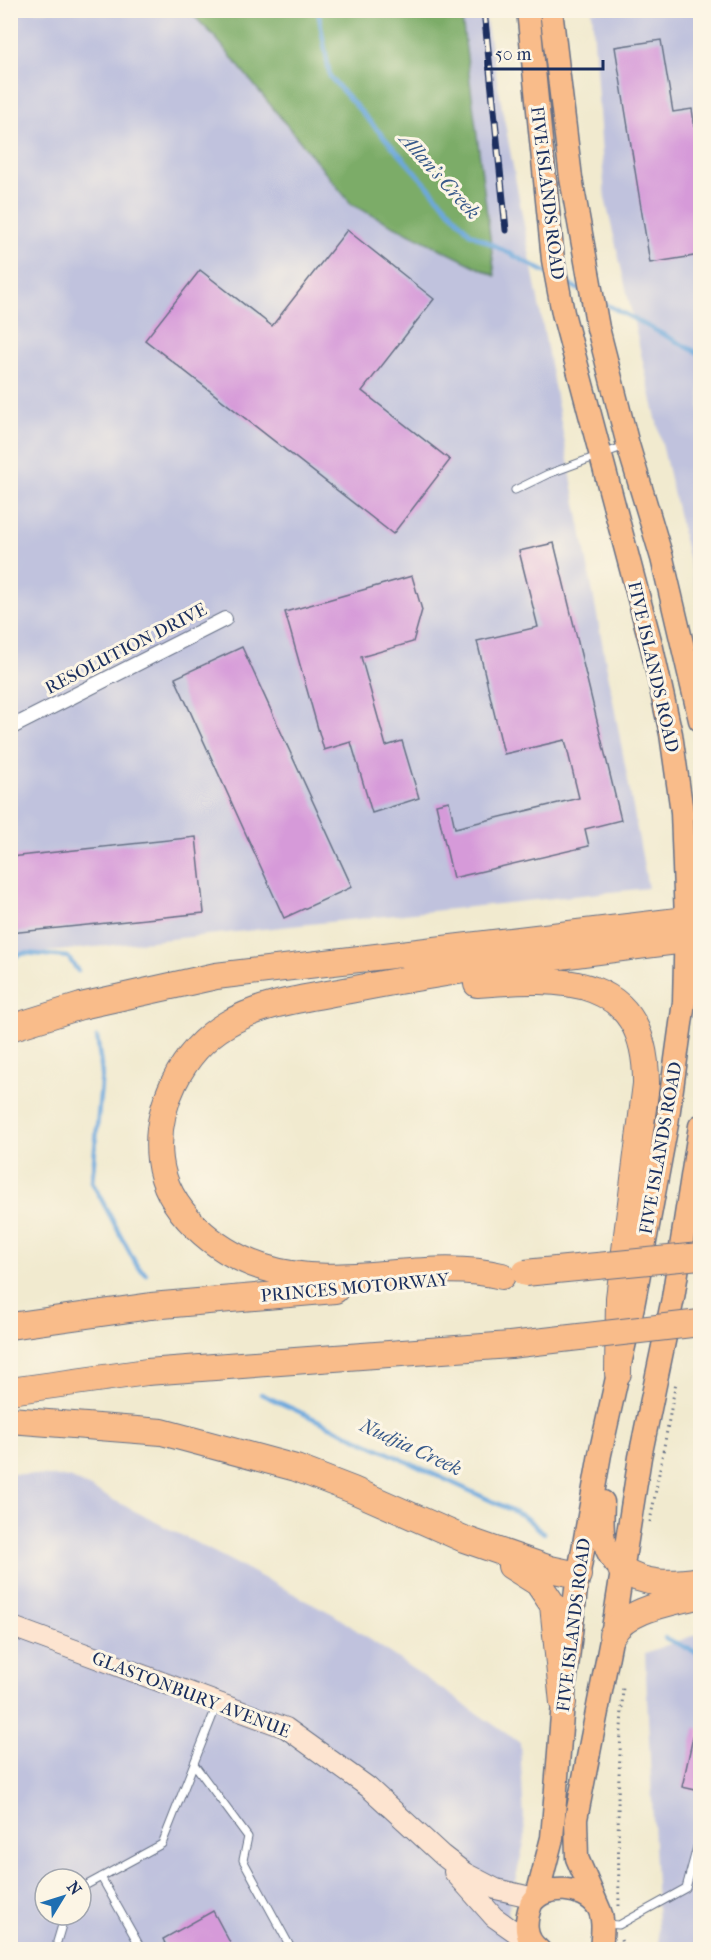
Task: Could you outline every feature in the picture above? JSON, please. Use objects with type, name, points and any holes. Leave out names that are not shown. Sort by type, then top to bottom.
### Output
[{"type":"highway","points":[[514,1274],[474,1269],[341,1278],[297,1274],[262,1267],[218,1245],[190,1221],[172,1193],[160,1162],[161,1125],[170,1090],[182,1066],[206,1040],[224,1025],[252,1011],[288,1001],[693,929]]},
{"type":"highway","points":[[10,1028],[81,1006],[216,976],[693,929]]},
{"type":"highway","points":[[378,984],[411,989],[502,982],[573,983],[598,989],[615,1001],[630,1018],[640,1036],[646,1055],[646,1084],[619,1298],[618,1373]]},
{"type":"highway","name":"PRINCES MOTORWAY","points":[[10,1326],[151,1306],[700,1257]]},
{"type":"highway","points":[[10,1391],[147,1372],[510,1345],[700,1323]]},
{"type":"highway","points":[[10,1420],[162,1432],[296,1468],[464,1539],[550,1569],[578,1575]]},
{"type":"highway","points":[[464,1539],[532,1579],[547,1594],[556,1620],[558,1668],[563,1703]]},
{"type":"highway","points":[[616,1564],[644,1580],[679,1583],[700,1581]]},
{"type":"highway","points":[[612,1635],[618,1626],[630,1617],[700,1595]]},
{"type":"main road","name":"FIVE ISLANDS ROAD","points":[[528,10],[530,52],[553,260],[563,313],[651,648],[671,734],[682,812],[693,929],[667,1124],[578,1575],[563,1703],[552,1838],[526,1925],[537,1948]]},
{"type":"main road","name":"FIVE ISLANDS ROAD","points":[[551,10],[570,166],[598,328],[628,445],[662,558],[700,720]]},
{"type":"main road","name":"FIVE ISLANDS ROAD","points":[[603,1932],[578,1858],[576,1827],[612,1635],[616,1564],[673,1298],[700,1126]]},
{"type":"main road","points":[[578,1575],[616,1564],[604,1545],[602,1528],[608,1420]]},
{"type":"main road","name":"GLASTONBURY AVENUE","points":[[10,1626],[286,1728],[368,1787],[442,1855],[486,1885],[536,1897]]},
{"type":"main road","name":"GLASTONBURY AVENUE","points":[[442,1855],[486,1910],[501,1924],[537,1948]]},
{"type":"main road","points":[[536,1897],[554,1890],[574,1891],[590,1899],[603,1932]]},
{"type":"street","name":"RESOLUTION DRIVE","points":[[10,728],[225,619]]},
{"type":"lane","points":[[515,490],[628,445]]},
{"type":"lane","points":[[93,1881],[162,1844],[218,1703]]},
{"type":"lane","points":[[194,1764],[248,1837],[243,1860],[292,1950]]},
{"type":"lane","points":[[603,1932],[686,1888],[700,1836]]},
{"type":"lane","points":[[101,1877],[142,1950]]},
{"type":"lane","points":[[57,1942],[62,1927]]},
{"type":"path","points":[[624,1675],[618,1798],[603,1932],[624,1950]]},
{"type":"shaded area","points":[[10,11],[484,11],[648,888],[11,956]]},
{"type":"shaded area","points":[[592,11],[700,11],[700,608],[605,198]]},
{"type":"shaded area","points":[[10,1473],[71,1478],[333,1614],[520,1743],[525,1839],[508,1911],[516,1949],[11,1949]]},
{"type":"shaded area","points":[[700,1633],[700,1949],[659,1949],[645,1653]]},
{"type":"green space","points":[[189,11],[461,11],[495,276],[352,205],[215,37]]},
{"type":"building","points":[[661,40],[673,112],[692,109],[700,162],[700,255],[650,263],[615,47]]},
{"type":"building","points":[[347,230],[434,299],[362,391],[450,460],[393,534],[145,340],[200,270],[272,326]]},
{"type":"building","points":[[554,543],[621,820],[585,829],[589,846],[453,878],[436,804],[449,801],[455,828],[579,798],[565,740],[504,754],[477,641],[538,627],[519,551]]},
{"type":"building","points":[[412,576],[422,610],[413,642],[361,657],[386,746],[402,741],[419,798],[372,813],[351,742],[324,750],[285,612]]},
{"type":"building","points":[[242,647],[352,887],[284,918],[175,678]]},
{"type":"building","points":[[196,837],[204,913],[10,933],[10,857]]},
{"type":"building","points":[[695,1728],[700,1728],[700,1791],[682,1787]]},
{"type":"building","points":[[213,1911],[234,1950],[168,1950],[163,1939]]},
{"type":"waterway","name":"Allan's Creek","points":[[318,10],[330,77],[470,233],[549,274]]},
{"type":"waterway","name":"Allan's Creek","points":[[564,282],[584,292]]},
{"type":"waterway","name":"Allan's Creek","points":[[602,302],[700,354]]},
{"type":"waterway","name":"Nudjia Creek","points":[[10,958],[25,953],[68,957],[78,971]]},
{"type":"waterway","name":"Nudjia Creek","points":[[97,1037],[102,1073],[92,1182],[137,1266],[146,1274]]},
{"type":"waterway","name":"Nudjia Creek","points":[[261,1394],[522,1515],[544,1533]]},
{"type":"waterway","name":"Nudjia Creek","points":[[665,1638],[700,1654]]},
{"type":"railway","points":[[484,10],[506,230]]}]
